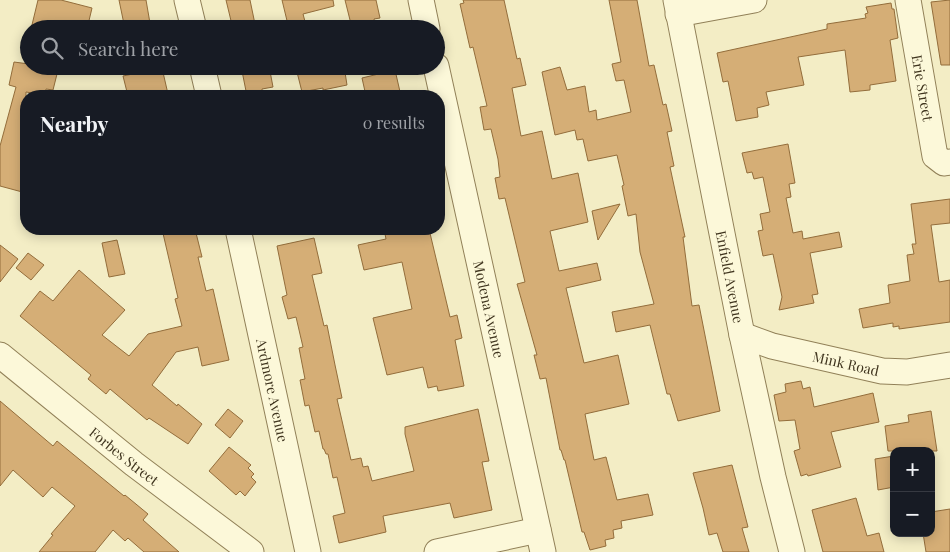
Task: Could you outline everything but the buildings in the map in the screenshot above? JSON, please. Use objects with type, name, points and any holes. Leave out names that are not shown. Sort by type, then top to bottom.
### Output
[{"type":"street","points":[[187,0],[192,20]]},
{"type":"street","points":[[421,0],[425,20]]},
{"type":"street","points":[[677,7],[754,0]]},
{"type":"street","name":"Erie Street","points":[[908,0],[935,156],[944,163],[950,162]]},
{"type":"street","name":"Enfield Avenue","points":[[677,7],[742,336],[773,477],[792,552]]},
{"type":"street","points":[[204,75],[207,90]]},
{"type":"street","name":"Modena Avenue","points":[[438,75],[441,90]]},
{"type":"street","name":"Modena Avenue","points":[[445,107],[541,541]]},
{"type":"street","name":"Ardmore Avenue","points":[[239,235],[308,552]]},
{"type":"street","name":"Mink Road","points":[[742,336],[772,346],[882,371],[907,372],[950,365]]},
{"type":"street","name":"Forbes Street","points":[[0,355],[134,464],[251,552]]},
{"type":"street","points":[[437,552],[541,541]]}]
